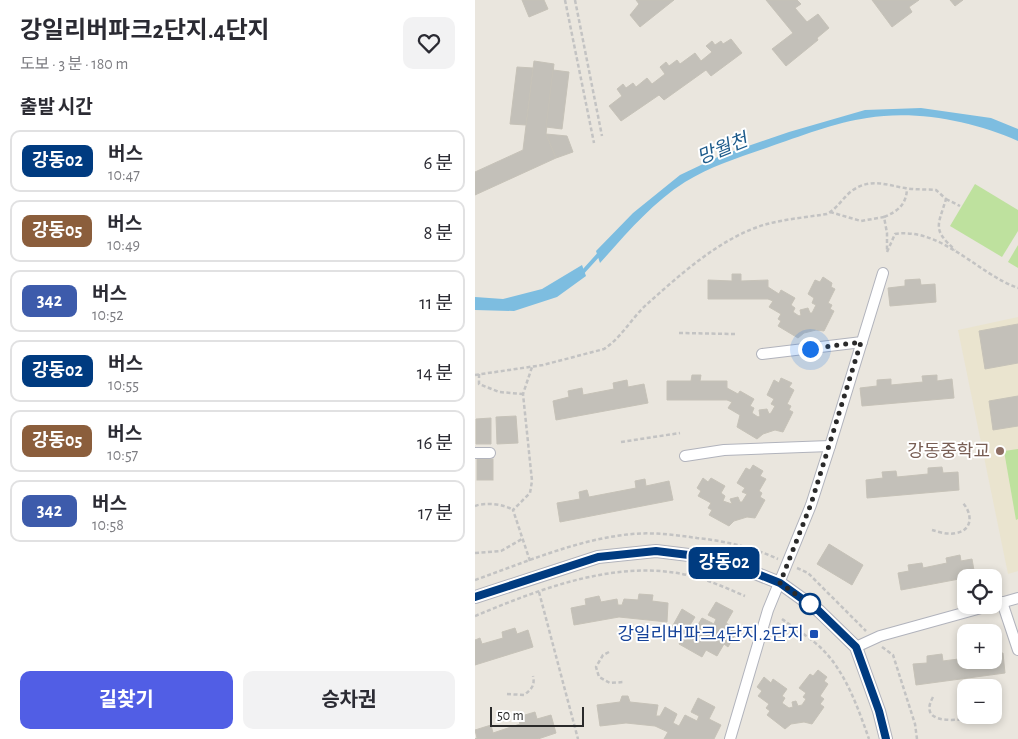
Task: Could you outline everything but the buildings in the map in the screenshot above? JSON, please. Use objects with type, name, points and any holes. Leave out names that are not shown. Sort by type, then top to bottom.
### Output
[{"type":"street","points":[[730,739],[768,610],[811,504],[883,273]]},
{"type":"street","points":[[762,354],[861,342]]},
{"type":"street","points":[[685,456],[724,450],[830,446]]},
{"type":"street","points":[[475,453],[490,453]]},
{"type":"street","points":[[475,597],[598,557],[656,551],[705,557],[745,569],[780,583],[819,611],[856,647],[879,711],[886,739]]},
{"type":"street","points":[[1002,602],[1018,598]]},
{"type":"street","points":[[856,647],[872,639],[961,614]]},
{"type":"street","points":[[1001,614],[1018,650]]},
{"type":"path","points":[[565,0],[594,143]]},
{"type":"path","points":[[575,0],[602,136]]},
{"type":"path","points":[[830,212],[854,190],[866,184],[889,184],[907,189],[937,190],[946,199],[960,206]]},
{"type":"path","points":[[475,375],[532,367],[604,349],[612,344],[642,309],[677,277],[732,240],[767,224],[830,212],[861,220],[884,217],[899,210],[907,195],[907,189]]},
{"type":"path","points":[[946,199],[938,231],[941,237],[955,250],[1008,284],[1018,288]]},
{"type":"path","points":[[884,217],[887,233],[887,252],[895,234],[905,232],[955,250]]},
{"type":"path","points":[[679,333],[735,334]]},
{"type":"path","points":[[513,510],[530,493],[532,481],[523,394],[532,367]]},
{"type":"path","points":[[479,374],[479,384],[487,388],[523,394]]},
{"type":"path","points":[[621,442],[680,433]]},
{"type":"path","points":[[475,506],[484,502],[513,510],[530,561],[475,580]]},
{"type":"path","points":[[931,530],[953,534],[962,532],[969,525],[970,516],[969,509],[962,502]]},
{"type":"path","points":[[475,553],[501,551],[522,538]]},
{"type":"path","points":[[766,553],[808,573],[859,622],[872,639],[893,655],[915,724],[917,739]]},
{"type":"path","points":[[475,616],[539,592],[601,575],[641,571],[687,574],[718,584],[745,596]]},
{"type":"path","points":[[539,592],[579,739]]},
{"type":"path","points":[[782,619],[821,648],[833,664],[860,712],[869,739]]},
{"type":"path","points":[[609,652],[603,655],[596,667],[599,677],[610,683],[624,682]]},
{"type":"path","points":[[507,694],[524,695],[531,690],[534,682],[533,676]]},
{"type":"path","points":[[933,697],[929,704],[931,713],[939,719],[957,719]]},
{"type":"shaded area","name":"강동중학교","points":[[1018,317],[1018,571],[1008,574],[958,330]]},
{"type":"green space","points":[[975,184],[1018,210],[1018,231],[1002,257],[950,226]]},
{"type":"green space","points":[[1018,245],[1018,268],[1008,262]]},
{"type":"green space","points":[[1018,449],[1018,519],[1016,520],[1004,451]]},
{"type":"water","points":[[921,108],[991,118],[1018,129],[1018,141],[982,128],[925,116],[905,115],[867,118],[830,126],[726,162],[685,182],[650,209],[600,263],[596,251],[633,213],[680,175],[722,155],[789,132],[865,110]]},
{"type":"water","points":[[582,265],[586,276],[557,297],[514,311],[475,310],[475,297],[503,299],[542,289]]},
{"type":"waterway","name":"망월천","points":[[582,273],[601,252]]},
{"type":"bus line","name":"강동02","points":[[475,597],[598,557],[656,551],[705,557],[745,569],[780,583],[819,611],[856,647],[879,711],[886,739]]},
{"type":"place","name":"강동중학교","points":[[1000,451]]},
{"type":"place","name":"강일리버파크4단지.2단지","points":[[814,634]]},
{"type":"route","points":[[810,349],[861,342],[811,504],[780,583],[810,604]]}]
